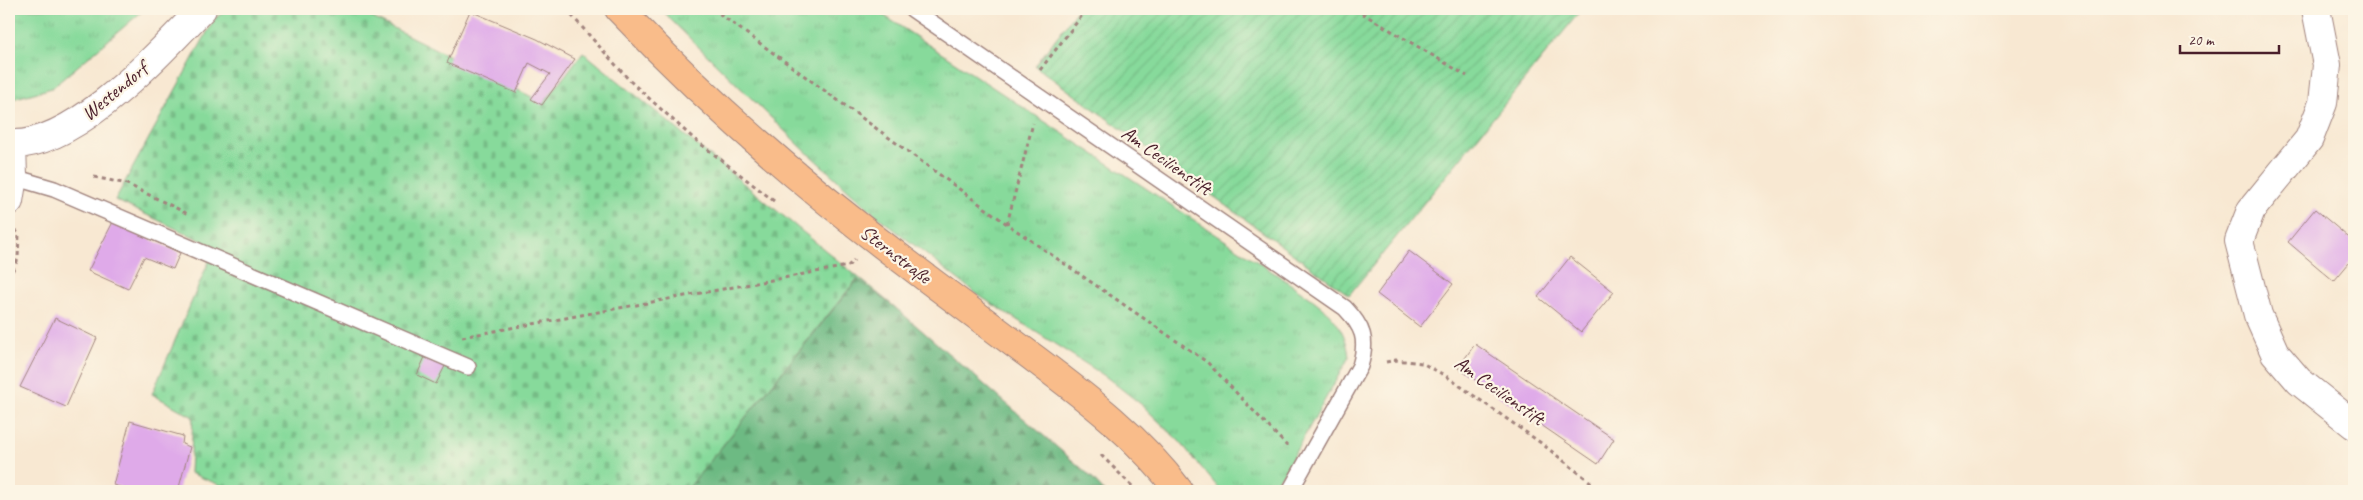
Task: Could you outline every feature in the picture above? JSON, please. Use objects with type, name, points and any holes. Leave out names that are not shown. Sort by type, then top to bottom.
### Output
[{"type":"main road","name":"Sternstraße","points":[[620,9],[695,87],[872,237],[1114,421],[1163,470],[1179,491]]},
{"type":"street","name":"Westendorf","points":[[10,144],[41,140],[81,120],[120,90],[202,9]]},
{"type":"street","points":[[2316,9],[2327,65],[2323,103],[2309,139],[2251,210],[2239,241],[2258,315],[2275,352],[2300,381],[2354,425]]},
{"type":"street","points":[[10,144],[11,189]]},
{"type":"lane","name":"Am Cecilienstift","points":[[919,10],[1027,88],[1345,308],[1357,322],[1363,335],[1364,350],[1360,366],[1306,466],[1290,491]]},
{"type":"lane","points":[[11,189],[54,190],[468,367]]},
{"type":"path","points":[[9,11],[24,9]]},
{"type":"path","points":[[713,9],[1007,224],[1207,362],[1306,466]]},
{"type":"path","points":[[1027,88],[1087,9]]},
{"type":"path","points":[[1355,9],[1468,76]]},
{"type":"path","points":[[1007,224],[1026,149]]},
{"type":"path","points":[[9,278],[18,258],[18,234],[14,228]]},
{"type":"path","points":[[420,345],[848,266],[872,237]]},
{"type":"path","name":"Am Cecilienstift","points":[[1360,366],[1396,360],[1422,363],[1446,376],[1541,442],[1602,491]]},
{"type":"path","points":[[9,485],[14,491]]},
{"type":"green space","points":[[9,9],[145,9],[52,88],[9,100]]},
{"type":"green space","points":[[229,9],[355,9],[544,103],[583,52],[897,309],[857,279],[686,491],[235,491],[190,473],[193,417],[152,394],[215,247],[115,200],[215,18]]},
{"type":"green space","points":[[662,9],[874,9],[1317,303],[1327,311],[1342,331],[1349,357],[1283,474],[1267,491],[1221,491],[1181,443],[1142,405],[1105,376],[978,295],[877,216],[800,146]]},
{"type":"green space","points":[[1078,9],[1582,9],[1349,295],[1035,66]]},
{"type":"green space","points":[[858,279],[897,309],[1087,473],[1104,491],[686,491]]},
{"type":"building","points":[[470,11],[537,39],[575,59],[542,105],[531,99],[550,74],[529,63],[516,93],[447,63]]},
{"type":"building","points":[[2315,209],[2354,242],[2354,257],[2334,281],[2288,242]]},
{"type":"building","points":[[113,222],[180,253],[173,269],[144,257],[128,289],[88,271]]},
{"type":"building","points":[[1409,251],[1453,284],[1420,327],[1377,294]]},
{"type":"building","points":[[1570,257],[1614,292],[1581,332],[1538,297]]},
{"type":"building","points":[[55,318],[97,338],[66,407],[20,387]]},
{"type":"building","points":[[1475,344],[1614,439],[1598,464],[1458,368]]},
{"type":"building","points":[[425,357],[445,366],[436,384],[417,375]]},
{"type":"building","points":[[130,421],[183,436],[182,444],[190,447],[178,491],[134,491],[113,485]]}]
